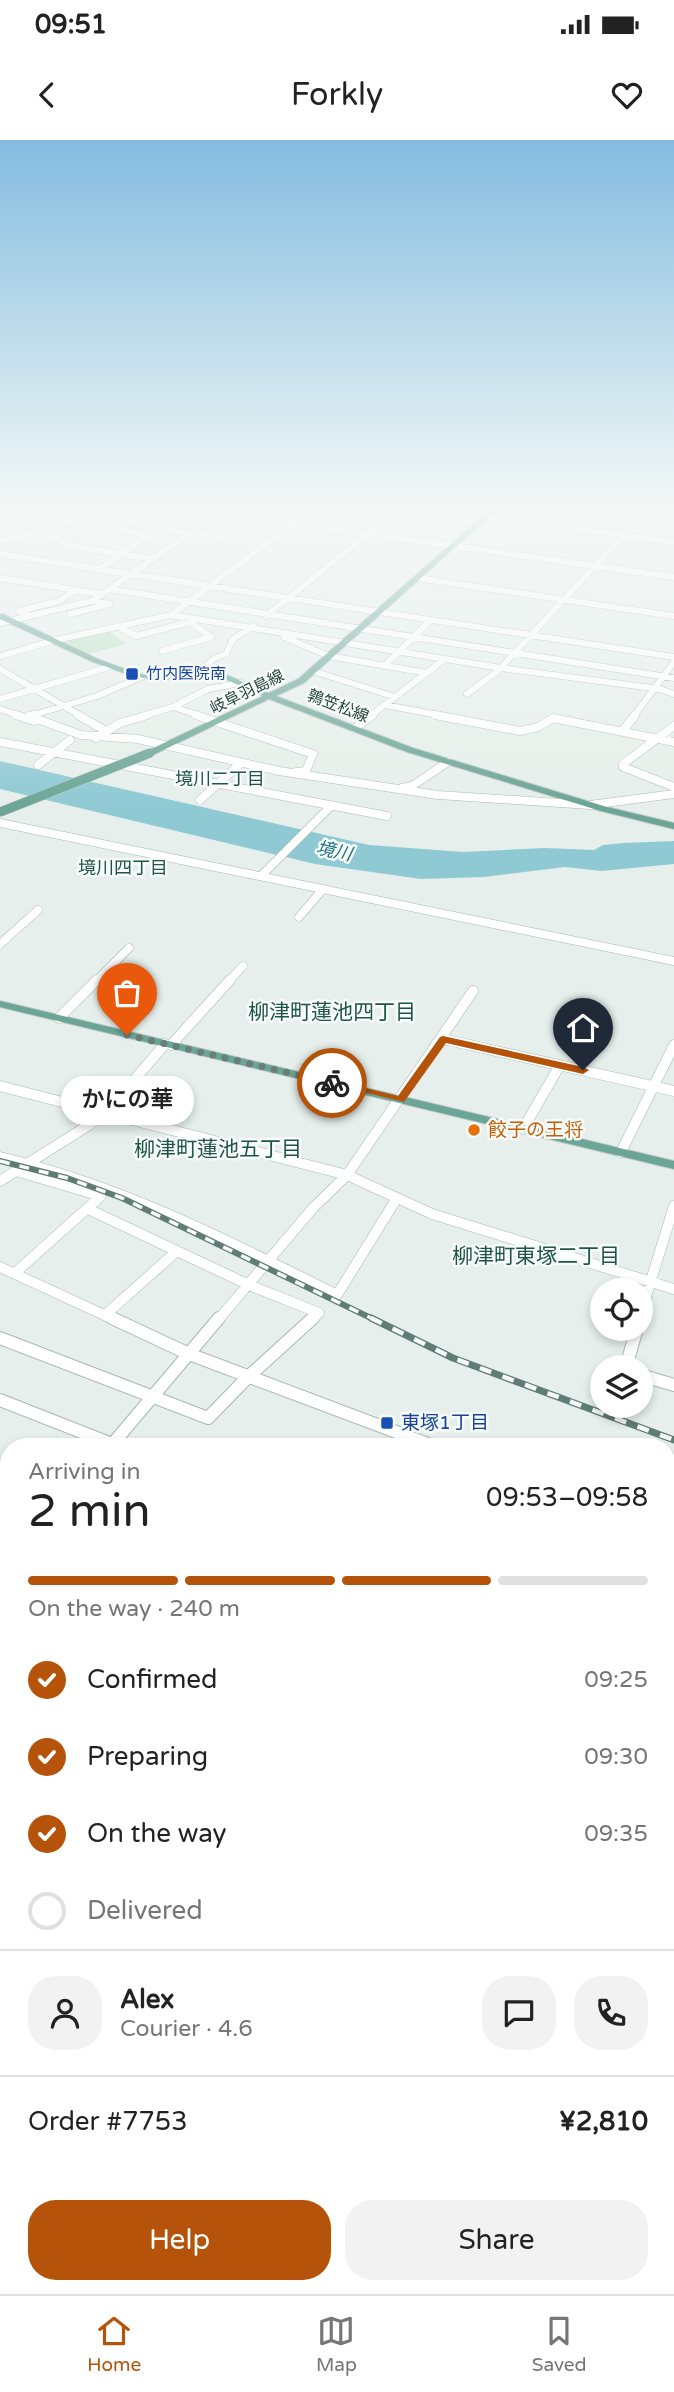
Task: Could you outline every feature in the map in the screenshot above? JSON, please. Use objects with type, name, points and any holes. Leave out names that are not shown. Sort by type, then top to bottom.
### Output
[{"type":"main road","name":"岐阜羽島線","points":[[0,812],[168,746],[294,685],[385,607]]},
{"type":"main road","points":[[0,616],[109,667],[144,676],[162,679],[203,668]]},
{"type":"main road","name":"鶉笠松線","points":[[203,668],[271,697],[448,762],[590,805],[674,826]]},
{"type":"main road","points":[[0,1004],[674,1165]]},
{"type":"street","points":[[37,607],[19,611],[41,620],[99,607]]},
{"type":"street","points":[[0,623],[69,607]]},
{"type":"street","points":[[171,615],[182,607]]},
{"type":"street","points":[[216,607],[674,678]]},
{"type":"street","points":[[203,668],[215,658],[226,654],[233,639],[279,607]]},
{"type":"street","points":[[336,607],[674,660],[624,731]]},
{"type":"street","points":[[467,694],[501,668],[557,607]]},
{"type":"street","points":[[613,607],[674,616]]},
{"type":"street","points":[[0,656],[56,640],[171,615],[501,668],[655,688],[674,694]]},
{"type":"street","points":[[384,666],[430,621]]},
{"type":"street","points":[[117,626],[136,636],[190,622],[211,637],[162,651]]},
{"type":"street","points":[[272,631],[328,656],[428,673]]},
{"type":"street","points":[[355,728],[445,659]]},
{"type":"street","points":[[0,699],[109,667]]},
{"type":"street","points":[[0,669],[106,731]]},
{"type":"street","points":[[313,671],[395,697]]},
{"type":"street","points":[[0,680],[12,676]]},
{"type":"street","points":[[29,716],[97,695],[144,676]]},
{"type":"street","points":[[98,738],[120,723],[173,707],[208,689],[241,682]]},
{"type":"street","points":[[385,705],[520,732],[553,718],[674,742]]},
{"type":"street","points":[[173,707],[313,754],[306,771],[279,771]]},
{"type":"street","points":[[2,710],[29,716],[54,727],[71,740]]},
{"type":"street","points":[[2,710],[98,738]]},
{"type":"street","points":[[674,726],[635,753],[622,767],[674,788]]},
{"type":"street","points":[[38,765],[71,740],[138,739],[279,771],[438,795],[590,805],[674,794]]},
{"type":"street","points":[[0,743],[387,816]]},
{"type":"street","points":[[385,788],[412,786],[448,762]]},
{"type":"street","points":[[200,800],[241,763]]},
{"type":"street","points":[[261,876],[331,806]]},
{"type":"street","points":[[0,823],[674,961]]},
{"type":"street","points":[[299,917],[323,889]]},
{"type":"street","points":[[0,944],[38,910]]},
{"type":"street","points":[[59,1018],[128,948]]},
{"type":"street","points":[[0,1181],[71,1138],[103,1113],[243,966]]},
{"type":"street","points":[[121,1438],[313,1208],[347,1175],[443,1039],[473,991]]},
{"type":"street","points":[[443,1039],[674,1091]]},
{"type":"street","points":[[621,1152],[674,1045]]},
{"type":"street","points":[[523,1129],[560,1065]]},
{"type":"street","points":[[0,1086],[347,1175],[432,1214],[638,1278]]},
{"type":"street","points":[[0,1157],[31,1162],[147,1200],[337,1295],[397,1198]]},
{"type":"street","points":[[15,1273],[101,1196],[16,1171]]},
{"type":"street","points":[[652,1278],[674,1206]]},
{"type":"street","points":[[0,1338],[208,1418],[248,1377],[319,1313],[249,1285],[88,1209]]},
{"type":"street","points":[[106,1315],[177,1251]]},
{"type":"street","points":[[0,1267],[189,1354],[401,1438]]},
{"type":"street","points":[[653,1283],[674,1289]]},
{"type":"street","points":[[653,1379],[674,1385]]},
{"type":"street","points":[[0,1400],[94,1438]]},
{"type":"green space","points":[[107,630],[126,644],[88,654],[63,641]]},
{"type":"water","name":"境川","points":[[0,761],[369,845],[463,852],[544,848],[594,850],[603,845],[674,841],[674,864],[602,871],[565,867],[484,877],[421,879],[315,864],[0,789]]},
{"type":"railway","points":[[0,1161],[67,1178],[122,1198],[375,1320]]},
{"type":"railway","points":[[371,1318],[453,1358],[669,1438]]},
{"type":"way so far","points":[[127,1035],[332,1083]]},
{"type":"place","name":"竹内医院南","points":[[132,674]]},
{"type":"place","name":"かにの華","points":[[127,1035]]},
{"type":"place","name":"餃子の王将","points":[[474,1130]]},
{"type":"place","name":"東塚1丁目","points":[[387,1423]]},
{"type":"district","name":"境川二丁目","points":[[220,779]]},
{"type":"district","name":"境川四丁目","points":[[123,868]]},
{"type":"district","name":"柳津町蓮池四丁目","points":[[332,1012]]},
{"type":"district","name":"柳津町蓮池五丁目","points":[[218,1149]]},
{"type":"district","name":"柳津町東塚二丁目","points":[[536,1256]]},
{"type":"route","points":[[332,1083],[401,1099],[443,1039],[583,1070]]}]
